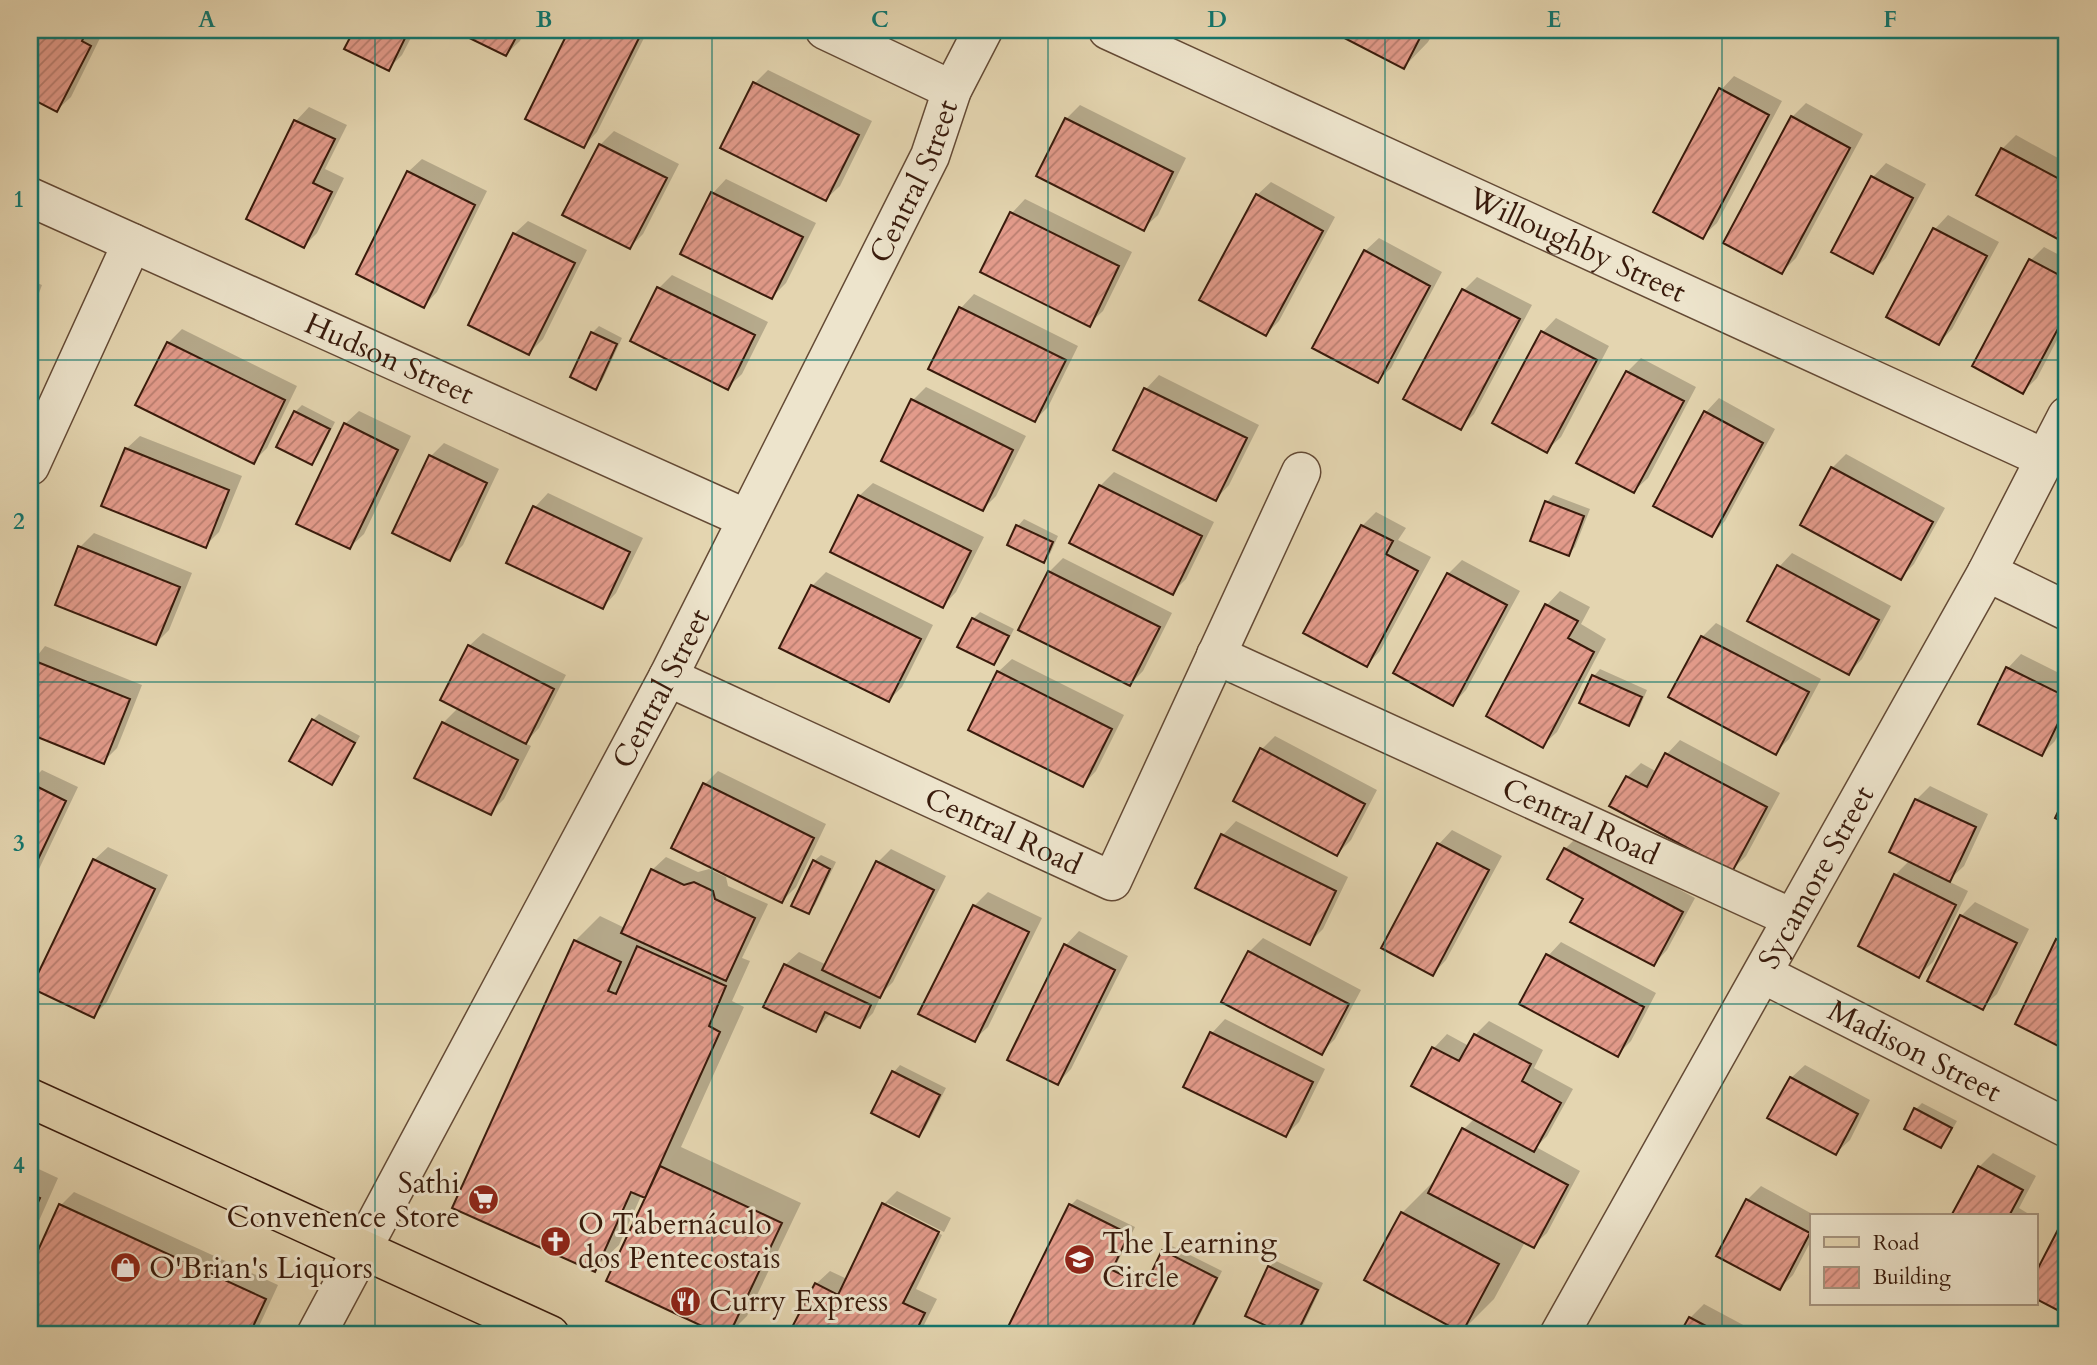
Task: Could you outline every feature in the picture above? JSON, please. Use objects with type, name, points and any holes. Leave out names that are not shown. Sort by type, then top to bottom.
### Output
[{"type":"main road","points":[[30,1098],[550,1335]]},
{"type":"street","points":[[825,30],[952,90]]},
{"type":"street","name":"Central Street","points":[[316,1335],[668,677],[930,156],[952,90],[984,30]]},
{"type":"street","name":"Willoughby Street","points":[[1108,30],[2046,459]]},
{"type":"street","name":"Hudson Street","points":[[30,197],[747,519]]},
{"type":"street","points":[[30,466],[132,243]]},
{"type":"street","name":"Sycamore Street","points":[[1559,1335],[1987,572],[2067,416]]},
{"type":"street","name":"Central Road","points":[[668,677],[1112,881],[1301,472]]},
{"type":"street","points":[[1987,572],[2067,611]]},
{"type":"street","name":"Central Road","points":[[1216,655],[1792,918]]},
{"type":"street","name":"Madison Street","points":[[1763,974],[2067,1128]]},
{"type":"building","points":[[30,30],[87,30],[82,41],[91,46],[57,112],[30,98]]},
{"type":"building","points":[[354,30],[409,30],[389,71],[344,49]]},
{"type":"building","points":[[453,30],[520,30],[506,56]]},
{"type":"building","points":[[569,30],[643,30],[584,148],[525,119]]},
{"type":"building","points":[[1329,30],[1424,30],[1404,69]]},
{"type":"building","points":[[753,82],[859,135],[826,201],[720,148]]},
{"type":"building","points":[[1719,88],[1769,115],[1703,239],[1653,212]]},
{"type":"building","points":[[1791,116],[1850,148],[1782,274],[1723,243]]},
{"type":"building","points":[[1065,118],[1173,172],[1144,231],[1036,176]]},
{"type":"building","points":[[294,120],[335,139],[313,183],[332,192],[304,248],[246,219]]},
{"type":"building","points":[[599,144],[667,178],[630,249],[562,215]]},
{"type":"building","points":[[2001,148],[2067,183],[2067,244],[1976,195]]},
{"type":"building","points":[[407,171],[475,205],[424,308],[356,274]]},
{"type":"building","points":[[1871,176],[1913,198],[1873,274],[1831,252]]},
{"type":"building","points":[[711,192],[803,237],[772,299],[680,254]]},
{"type":"building","points":[[1256,194],[1323,231],[1266,336],[1199,300]]},
{"type":"building","points":[[1010,212],[1119,266],[1090,327],[980,272]]},
{"type":"building","points":[[1933,228],[1987,256],[1939,345],[1886,317]]},
{"type":"building","points":[[513,233],[575,263],[529,355],[468,325]]},
{"type":"building","points":[[1364,250],[1430,286],[1378,383],[1312,348]]},
{"type":"building","points":[[2029,259],[2067,279],[2067,312],[2023,394],[1972,366]]},
{"type":"building","points":[[657,287],[755,335],[728,390],[630,341]]},
{"type":"building","points":[[1462,289],[1520,319],[1461,430],[1403,399]]},
{"type":"building","points":[[959,307],[1066,360],[1035,422],[928,369]]},
{"type":"building","points":[[1541,331],[1597,360],[1547,453],[1492,423]]},
{"type":"building","points":[[591,332],[617,344],[596,390],[570,377]]},
{"type":"building","points":[[167,342],[285,400],[254,464],[135,405]]},
{"type":"building","points":[[1626,371],[1684,401],[1634,493],[1576,463]]},
{"type":"building","points":[[1144,388],[1247,438],[1216,501],[1113,450]]},
{"type":"building","points":[[911,399],[1013,450],[983,511],[881,461]]},
{"type":"building","points":[[294,411],[330,429],[312,465],[276,447]]},
{"type":"building","points":[[1704,411],[1763,443],[1712,537],[1653,506]]},
{"type":"building","points":[[344,423],[398,450],[350,549],[296,524]]},
{"type":"building","points":[[125,448],[229,490],[206,548],[101,506]]},
{"type":"building","points":[[429,455],[487,483],[450,561],[392,533]]},
{"type":"building","points":[[1831,467],[1933,522],[1901,580],[1800,525]]},
{"type":"building","points":[[1099,485],[1202,536],[1173,595],[1069,543]]},
{"type":"building","points":[[858,495],[971,551],[943,608],[830,552]]},
{"type":"building","points":[[1545,501],[1584,516],[1569,556],[1530,541]]},
{"type":"building","points":[[533,506],[630,552],[603,609],[506,563]]},
{"type":"building","points":[[1016,525],[1053,542],[1044,563],[1007,545]]},
{"type":"building","points":[[1361,525],[1393,541],[1386,554],[1418,571],[1367,667],[1303,633]]},
{"type":"building","points":[[78,546],[180,587],[156,645],[55,605]]},
{"type":"building","points":[[1777,565],[1879,620],[1849,675],[1747,621]]},
{"type":"building","points":[[1048,571],[1160,627],[1130,686],[1018,630]]},
{"type":"building","points":[[1447,573],[1507,605],[1453,706],[1393,673]]},
{"type":"building","points":[[811,585],[921,639],[889,702],[779,648]]},
{"type":"building","points":[[1545,604],[1578,621],[1568,638],[1594,652],[1543,748],[1486,716]]},
{"type":"building","points":[[972,618],[1009,636],[994,665],[957,647]]},
{"type":"building","points":[[1701,636],[1809,692],[1776,755],[1668,697]]},
{"type":"building","points":[[468,645],[554,689],[526,744],[440,700]]},
{"type":"building","points":[[30,659],[130,699],[104,764],[30,734]]},
{"type":"building","points":[[2006,667],[2067,697],[2067,705],[2042,756],[1978,724]]},
{"type":"building","points":[[997,671],[1112,729],[1083,787],[968,730]]},
{"type":"building","points":[[1592,675],[1642,697],[1629,726],[1579,703]]},
{"type":"building","points":[[312,719],[355,743],[332,785],[289,761]]},
{"type":"building","points":[[442,722],[518,760],[491,815],[414,778]]},
{"type":"building","points":[[1260,748],[1365,804],[1337,856],[1233,801]]},
{"type":"building","points":[[1665,753],[1767,807],[1732,872],[1609,806],[1626,776],[1647,787]]},
{"type":"building","points":[[30,783],[66,801],[30,876]]},
{"type":"building","points":[[703,783],[814,838],[782,903],[671,848]]},
{"type":"building","points":[[2067,793],[2067,824],[2055,818]]},
{"type":"building","points":[[1915,799],[1976,827],[1950,882],[1889,852]]},
{"type":"building","points":[[1221,834],[1336,891],[1310,945],[1195,888]]},
{"type":"building","points":[[1437,843],[1489,870],[1433,976],[1381,948]]},
{"type":"building","points":[[1564,848],[1683,912],[1654,966],[1570,922],[1583,899],[1547,879]]},
{"type":"building","points":[[93,859],[155,889],[94,1018],[31,988]]},
{"type":"building","points":[[813,860],[830,869],[809,914],[791,906]]},
{"type":"building","points":[[876,861],[934,890],[880,998],[822,970]]},
{"type":"building","points":[[651,869],[684,885],[694,882],[713,891],[715,899],[755,918],[726,981],[621,933]]},
{"type":"building","points":[[1894,874],[1956,905],[1919,978],[1858,946]]},
{"type":"building","points":[[973,905],[1029,932],[975,1042],[918,1014]]},
{"type":"building","points":[[1960,915],[2017,943],[1983,1010],[1927,981]]},
{"type":"building","points":[[2056,939],[2067,945],[2067,1043],[2064,1049],[2015,1024]]},
{"type":"building","points":[[574,940],[621,962],[608,991],[616,994],[637,946],[726,986],[709,1026],[720,1032],[645,1198],[631,1192],[595,1272],[452,1208]]},
{"type":"building","points":[[1064,944],[1115,970],[1058,1085],[1007,1060]]},
{"type":"building","points":[[1248,951],[1349,1004],[1322,1055],[1221,1002]]},
{"type":"building","points":[[1546,954],[1644,1007],[1618,1057],[1519,1004]]},
{"type":"building","points":[[784,964],[871,1005],[860,1028],[825,1012],[816,1032],[763,1007]]},
{"type":"building","points":[[1210,1032],[1313,1082],[1286,1137],[1183,1087]]},
{"type":"building","points":[[1474,1034],[1531,1064],[1522,1081],[1561,1103],[1534,1152],[1411,1086],[1432,1047],[1459,1061]]},
{"type":"building","points":[[892,1071],[940,1095],[919,1137],[871,1113]]},
{"type":"building","points":[[1790,1077],[1858,1114],[1836,1155],[1767,1118]]},
{"type":"building","points":[[1914,1108],[1952,1128],[1941,1148],[1904,1129]]},
{"type":"building","points":[[1462,1128],[1568,1185],[1534,1248],[1428,1193]]},
{"type":"building","points":[[660,1166],[782,1223],[729,1335],[721,1335],[606,1281]]},
{"type":"building","points":[[1978,1166],[2023,1190],[2010,1214],[1952,1214]]},
{"type":"building","points":[[30,1194],[40,1198],[30,1220]]},
{"type":"building","points":[[1746,1199],[1810,1233],[1780,1290],[1716,1256]]},
{"type":"building","points":[[882,1203],[939,1232],[903,1303],[925,1313],[914,1335],[788,1335],[815,1283],[838,1295]]},
{"type":"building","points":[[59,1204],[266,1299],[249,1335],[30,1335],[30,1268]]},
{"type":"building","name":"The Learning Circle","points":[[1069,1204],[1129,1234],[1112,1270],[1145,1286],[1162,1250],[1217,1278],[1188,1335],[1096,1335],[1079,1327],[1074,1335],[1004,1335]]},
{"type":"building","points":[[1401,1212],[1499,1264],[1462,1333],[1364,1280]]},
{"type":"building","points":[[2064,1218],[2067,1220],[2067,1315],[2038,1300],[2038,1268]]},
{"type":"building","points":[[1268,1266],[1318,1290],[1296,1335],[1286,1335],[1245,1316]]},
{"type":"building","points":[[1689,1317],[1723,1335],[1679,1335]]},
{"type":"tram line","points":[[2051,30],[2067,39]]},
{"type":"place","name":"Sathi Convenence Store","points":[[483,1200]]},
{"type":"place","name":"O Tabernáculo dos Pentecostais","points":[[555,1241]]},
{"type":"place","name":"The Learning Circle","points":[[1079,1260]]},
{"type":"place","name":"O'Brian's Liquors","points":[[126,1268]]},
{"type":"place","name":"Curry Express","points":[[686,1301]]}]
